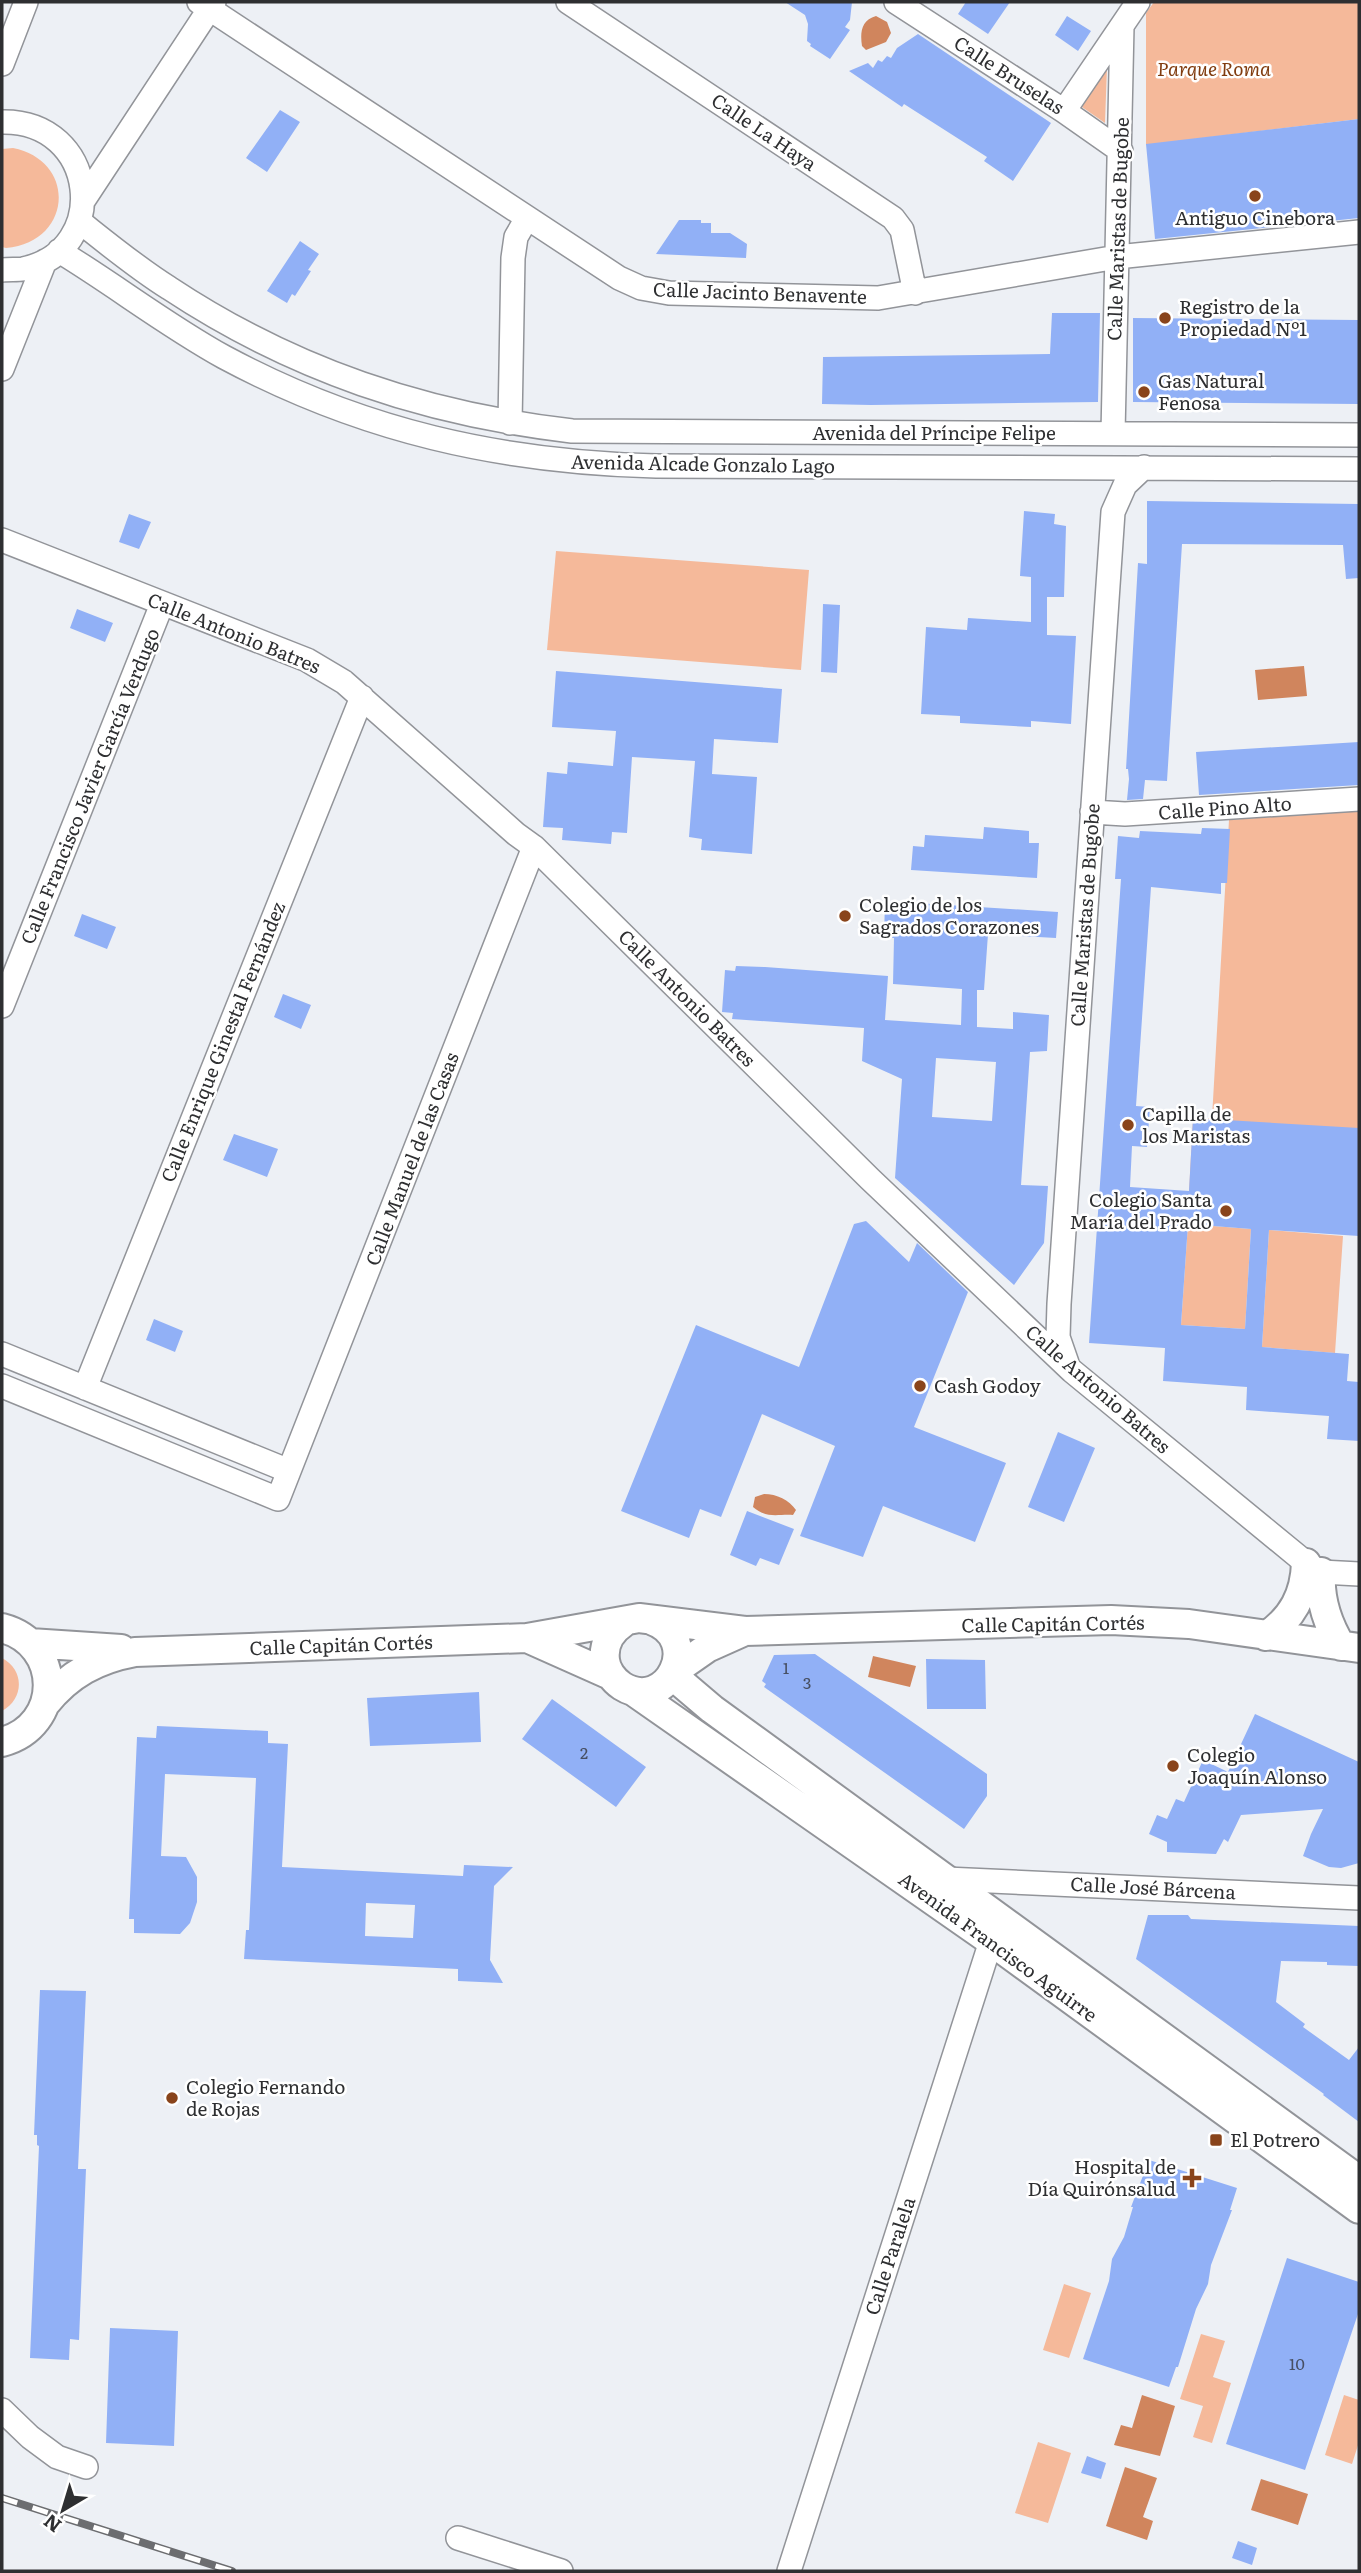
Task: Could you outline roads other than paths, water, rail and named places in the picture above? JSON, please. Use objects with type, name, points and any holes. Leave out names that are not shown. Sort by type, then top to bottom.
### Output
[{"type":"main road","points":[[1266,1636],[1296,1608],[1313,1567]]},
{"type":"main road","points":[[1313,1567],[1325,1615],[1350,1647]]},
{"type":"main road","name":"Calle Capitán Cortés","points":[[2,1742],[28,1729],[45,1704],[65,1682],[94,1662],[135,1652],[527,1638],[637,1621],[745,1631],[1111,1620],[1189,1625],[1350,1647]]},
{"type":"main road","points":[[610,1675],[605,1659],[611,1634],[637,1621],[666,1628],[675,1642],[678,1658],[673,1673]]},
{"type":"main road","name":"Calle Capitán Cortés","points":[[2,1628],[30,1643],[156,1651]]},
{"type":"main road","name":"Calle Capitán Cortés","points":[[527,1638],[610,1675],[620,1685],[645,1692],[655,1689],[707,1648],[745,1631]]},
{"type":"main road","points":[[30,1643],[47,1673],[45,1704]]},
{"type":"main road","name":"Avenida Francisco Aguirre","points":[[673,1673],[712,1709],[1359,2179]]},
{"type":"main road","name":"Avenida Francisco Aguirre","points":[[634,1691],[991,1941],[1359,2209]]},
{"type":"street","points":[[2,64],[26,2]]},
{"type":"street","name":"Calle La Haya","points":[[568,2],[893,218],[902,230],[915,293]]},
{"type":"street","name":"Calle Bruselas","points":[[896,2],[930,11],[1121,151]]},
{"type":"street","points":[[1064,111],[1138,2]]},
{"type":"street","points":[[2,270],[23,269],[52,256],[71,237],[81,211],[208,4]]},
{"type":"street","name":"Calle Jacinto Benavente","points":[[208,4],[527,218],[619,278],[641,288],[669,293],[878,298],[1117,257],[1359,232]]},
{"type":"street","name":"Calle Maristas de Bugobe","points":[[1113,433],[1122,26]]},
{"type":"street","points":[[2,122],[18,122],[40,128],[58,140],[73,158],[81,179],[81,211],[167,288],[258,341],[317,368],[393,396],[510,423],[513,258],[516,237],[527,218]]},
{"type":"street","points":[[2,369],[52,256]]},
{"type":"street","name":"Avenida Alcade Gonzalo Lago","points":[[52,256],[107,280],[183,333],[265,378],[307,397],[379,423],[453,444],[503,454],[605,465],[1144,467]]},
{"type":"street","name":"Avenida del Príncipe Felipe","points":[[510,423],[572,430],[1359,435]]},
{"type":"street","points":[[1144,467],[1359,469]]},
{"type":"street","name":"Calle Maristas de Bugobe","points":[[1072,1371],[1064,1358],[1058,1337],[1059,1304],[1113,512],[1125,485],[1144,467]]},
{"type":"street","name":"Calle Antonio Batres","points":[[2,540],[307,660],[325,669],[362,697],[516,834],[534,846],[870,1179],[1072,1371],[1313,1567]]},
{"type":"street","name":"Calle Francisco Javier García Verdugo","points":[[2,1006],[162,604]]},
{"type":"street","name":"Calle Enrique Ginestal Fernández","points":[[85,1388],[362,697]]},
{"type":"street","name":"Calle Pino Alto","points":[[1091,812],[1125,814],[1359,799]]},
{"type":"street","name":"Calle Manuel de las Casas","points":[[2,1386],[278,1499],[534,846]]},
{"type":"street","points":[[2,1354],[289,1471]]},
{"type":"street","points":[[1313,1567],[1359,1574]]},
{"type":"street","name":"Calle José Bárcena","points":[[946,1879],[1359,1898]]},
{"type":"street","name":"Calle Paralela","points":[[789,2571],[991,1941]]},
{"type":"street","points":[[2,2410],[30,2437],[57,2457],[86,2467]]},
{"type":"street","points":[[458,2538],[561,2571]]},
{"type":"railway","points":[[2,2498],[232,2571]]},
{"type":"place","name":"Antiguo Cinebora","points":[[1255,196]]},
{"type":"place","name":"Registro de la Propiedad Nº1","points":[[1165,318]]},
{"type":"place","name":"Gas Natural Fenosa","points":[[1144,392]]},
{"type":"place","name":"Colegio de los Sagrados Corazones","points":[[845,916]]},
{"type":"place","name":"Capilla de los Maristas","points":[[1128,1125]]},
{"type":"place","name":"Colegio Santa María del Prado","points":[[1226,1211]]},
{"type":"place","name":"Cash Godoy","points":[[920,1386]]},
{"type":"place","name":"Colegio Joaquín Alonso","points":[[1173,1766]]},
{"type":"place","name":"Colegio Fernando de Rojas","points":[[172,2098]]},
{"type":"place","name":"El Potrero","points":[[1216,2140]]},
{"type":"place","name":"Hospital de Día Quirónsalud","points":[[1192,2178]]},
{"type":"park label","name":"Parque Roma","points":[[1214,69]]}]
